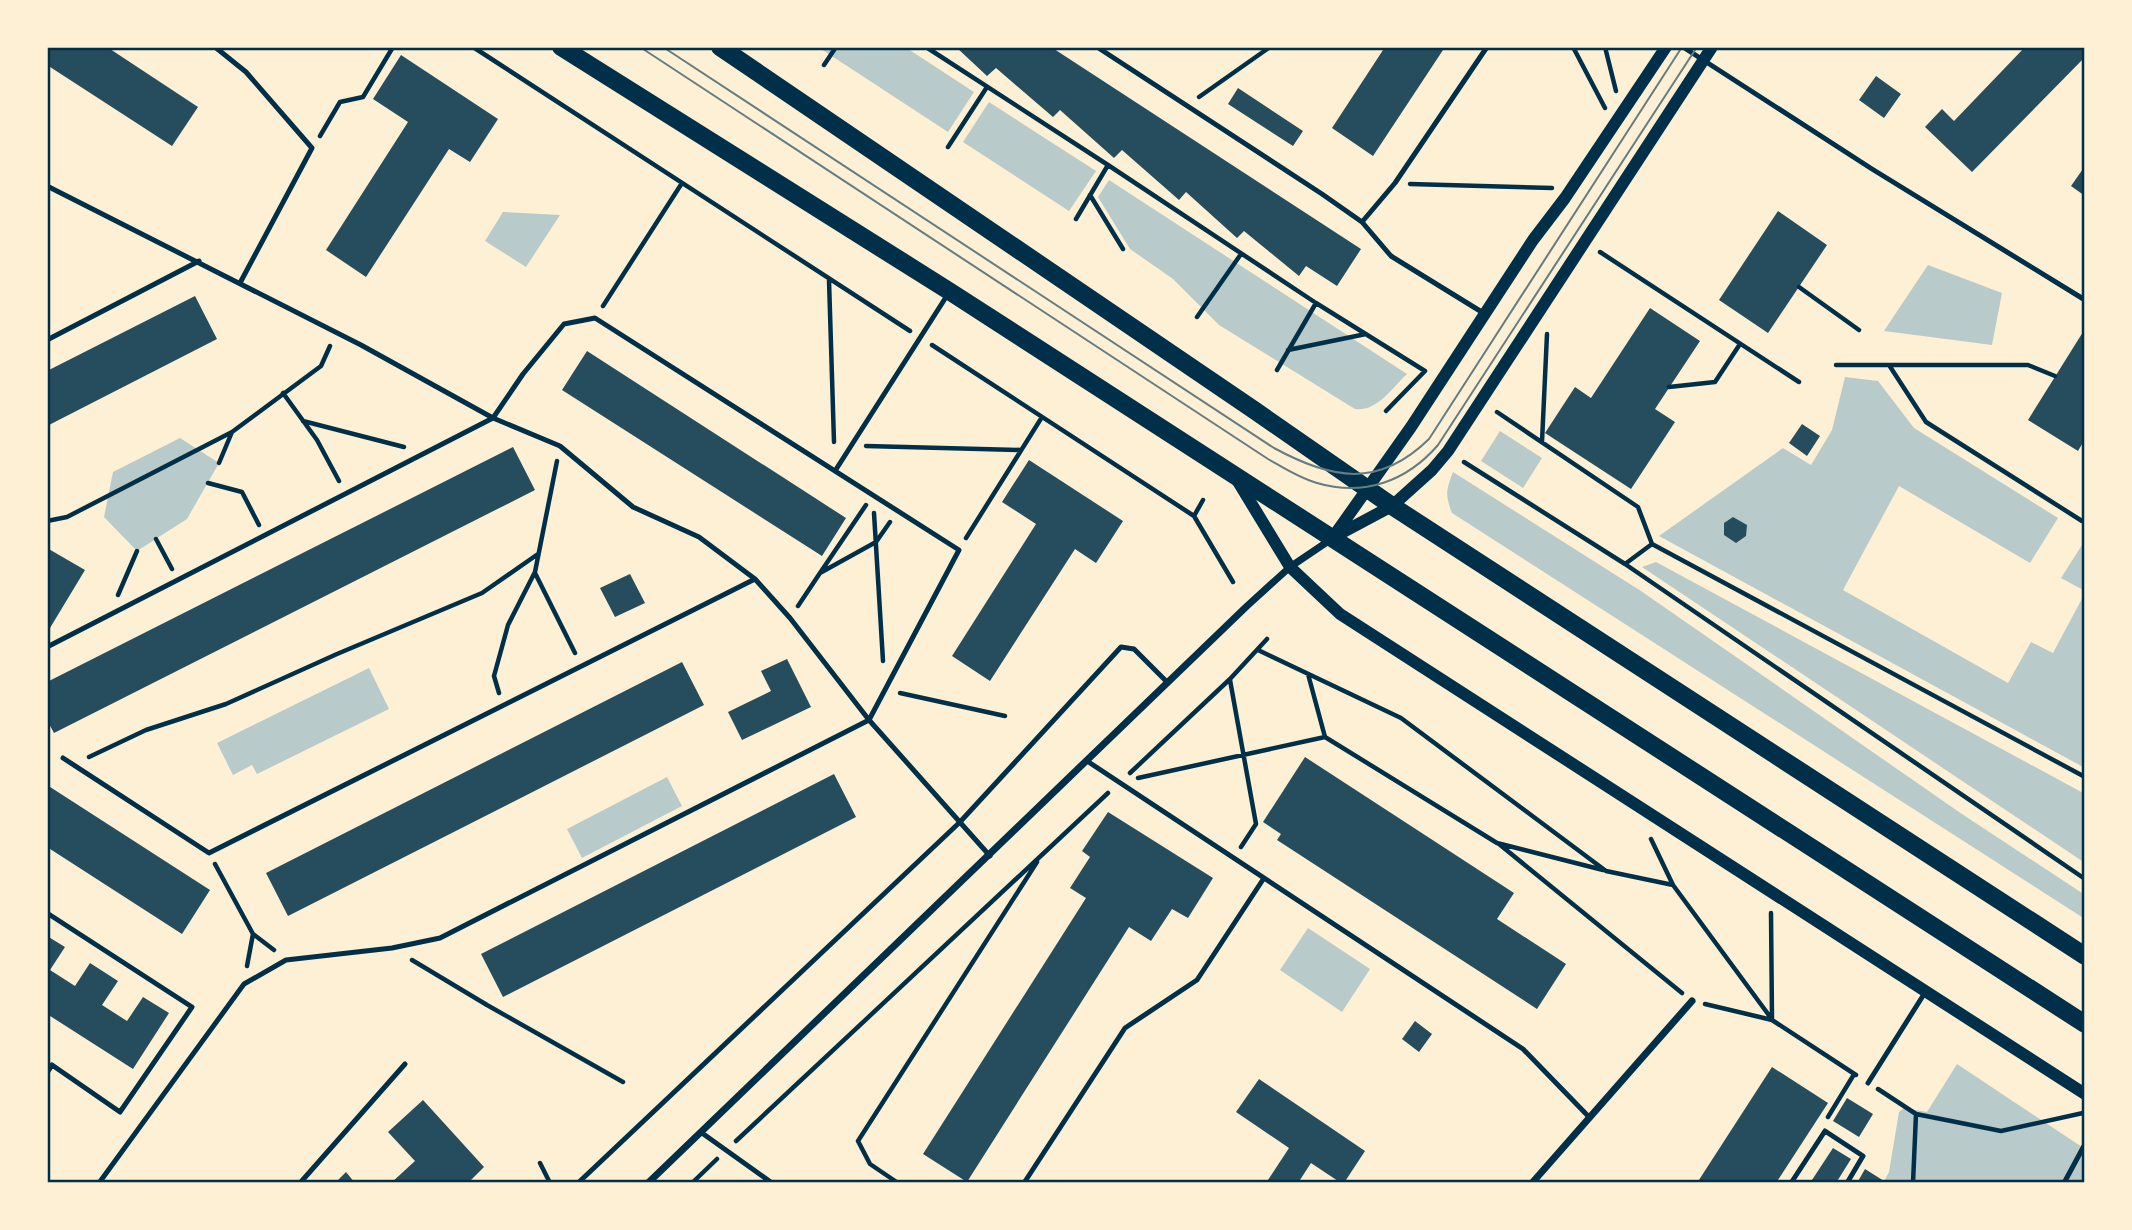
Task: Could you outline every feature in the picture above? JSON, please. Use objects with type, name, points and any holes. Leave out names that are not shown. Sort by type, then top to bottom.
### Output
[{"type":"main road","points":[[561,47],[949,291],[2085,1024]]},
{"type":"main road","points":[[720,47],[1392,506],[2085,956]]},
{"type":"street","points":[[1332,538],[1368,490],[1533,240],[1565,198],[1666,47]]},
{"type":"street","points":[[648,1183],[1290,567],[1332,538],[1392,506],[1432,470],[1448,451],[1712,47]]},
{"type":"street","points":[[1234,475],[1290,567],[1340,614],[2085,1094]]},
{"type":"street","points":[[1532,1183],[1692,1001]]},
{"type":"lane","points":[[215,47],[246,72],[312,148],[240,283]]},
{"type":"lane","points":[[1097,47],[1362,222],[1391,256],[1485,314]]},
{"type":"lane","points":[[1362,222],[1395,183],[1487,47]]},
{"type":"lane","points":[[1683,47],[1893,182],[2085,300]]},
{"type":"lane","points":[[47,186],[199,261],[493,418],[560,446],[633,507],[699,537],[755,579],[790,618],[869,720],[990,856]]},
{"type":"lane","points":[[47,340],[199,261]]},
{"type":"lane","points":[[835,471],[949,291]]},
{"type":"lane","points":[[47,647],[493,418],[523,374],[564,324],[595,318],[959,550],[869,720],[440,938],[393,948],[286,960],[244,984],[99,1183]]},
{"type":"lane","points":[[63,758],[209,853],[755,579]]},
{"type":"lane","points":[[578,1183],[960,822],[1121,647],[1133,649],[1168,683]]},
{"type":"lane","points":[[1087,761],[1523,1049],[1590,1118]]},
{"type":"lane","points":[[1024,1183],[1125,1028],[1198,980],[1264,878]]},
{"type":"lane","points":[[47,913],[192,1007],[120,1112],[52,1065],[47,1073]]},
{"type":"lane","points":[[1868,1083],[1926,991]]},
{"type":"lane","points":[[300,1183],[405,1063]]},
{"type":"lane","points":[[1791,1183],[1825,1131],[1863,1156],[1847,1183]]},
{"type":"lane","points":[[702,1132],[772,1183]]},
{"type":"lane","points":[[2064,1183],[2085,1144]]},
{"type":"path","points":[[312,148],[340,102],[363,97],[393,47]]},
{"type":"path","points":[[473,47],[1194,516],[1233,582]]},
{"type":"path","points":[[824,65],[835,47]]},
{"type":"path","points":[[926,47],[1316,303],[1426,371],[1386,411]]},
{"type":"path","points":[[1186,106],[1270,47]]},
{"type":"path","points":[[1573,47],[1607,112]]},
{"type":"path","points":[[1605,47],[1617,97]]},
{"type":"path","points":[[948,148],[987,87]]},
{"type":"path","points":[[1076,219],[1108,165]]},
{"type":"path","points":[[595,318],[682,183]]},
{"type":"path","points":[[1395,183],[1554,188]]},
{"type":"path","points":[[1090,195],[1123,249]]},
{"type":"path","points":[[1600,252],[1799,382]]},
{"type":"path","points":[[1198,317],[1241,254]]},
{"type":"path","points":[[829,279],[835,471]]},
{"type":"path","points":[[1798,287],[1859,330]]},
{"type":"path","points":[[1277,369],[1316,303]]},
{"type":"path","points":[[47,522],[67,517],[232,432],[321,366],[335,332]]},
{"type":"path","points":[[1288,349],[1367,334]]},
{"type":"path","points":[[1542,442],[1547,334]]},
{"type":"path","points":[[1669,387],[1715,382],[1740,344]]},
{"type":"path","points":[[1836,365],[2028,365],[2056,376]]},
{"type":"path","points":[[1889,365],[1926,422],[2082,522]]},
{"type":"path","points":[[283,393],[317,440],[345,494]]},
{"type":"path","points":[[1497,412],[1638,507],[1652,544],[2085,777]]},
{"type":"path","points":[[959,550],[1042,417]]},
{"type":"path","points":[[303,421],[426,452]]},
{"type":"path","points":[[219,463],[232,432]]},
{"type":"path","points":[[504,705],[494,676],[508,625],[534,572],[560,446]]},
{"type":"path","points":[[851,446],[1021,450]]},
{"type":"path","points":[[1464,462],[1625,564],[2085,879]]},
{"type":"path","points":[[208,483],[242,492],[265,535]]},
{"type":"path","points":[[873,495],[885,690],[1005,716]]},
{"type":"path","points":[[790,618],[873,495]]},
{"type":"path","points":[[1194,516],[1203,500]]},
{"type":"path","points":[[820,573],[876,542],[898,511]]},
{"type":"path","points":[[156,539],[177,580]]},
{"type":"path","points":[[1625,564],[1652,544]]},
{"type":"path","points":[[109,615],[137,551]]},
{"type":"path","points":[[72,764],[146,730],[226,704],[482,593],[538,554]]},
{"type":"path","points":[[534,572],[582,666]]},
{"type":"path","points":[[692,1183],[1230,679],[1267,639]]},
{"type":"path","points":[[1258,650],[1401,718],[1606,871]]},
{"type":"path","points":[[1307,673],[1325,737],[1497,843],[1692,1001],[1772,1020],[1916,1114],[2001,1131],[2082,1113]]},
{"type":"path","points":[[1230,679],[1256,824],[1234,858]]},
{"type":"path","points":[[1120,782],[1325,737]]},
{"type":"path","points":[[1651,839],[1673,885],[1772,1020]]},
{"type":"path","points":[[1497,843],[1673,885]]},
{"type":"path","points":[[209,853],[254,934],[286,960]]},
{"type":"path","points":[[898,1183],[870,1164],[858,1141],[1041,856]]},
{"type":"path","points":[[1771,913],[1772,1020]]},
{"type":"path","points":[[244,984],[254,934]]},
{"type":"path","points":[[393,948],[623,1083]]},
{"type":"path","points":[[1827,1118],[1854,1074]]},
{"type":"path","points":[[1913,1183],[1916,1114]]},
{"type":"path","points":[[540,1163],[550,1183]]},
{"type":"shaded area","points":[[818,47],[905,47],[974,92],[948,132]]},
{"type":"shaded area","points":[[989,102],[1096,171],[1069,211],[963,142]]},
{"type":"shaded area","points":[[1109,180],[1407,374],[1377,403],[1363,409],[1355,409],[1219,325],[1173,279],[1130,249],[1098,197]]},
{"type":"shaded area","points":[[503,212],[560,215],[526,267],[485,241]]},
{"type":"shaded area","points":[[1928,265],[2002,293],[1992,345],[1884,331]]},
{"type":"shaded area","points":[[1845,377],[1878,381],[1914,428],[2058,518],[2030,563],[1899,486],[1843,590],[2008,683],[2031,642],[2053,653],[2085,593],[2085,768],[1659,536],[1783,448],[1811,465],[1832,430]]},
{"type":"shaded area","points":[[1500,431],[1542,458],[1523,488],[1481,461]]},
{"type":"shaded area","points":[[180,438],[219,463],[187,519],[137,551],[104,517],[113,472]]},
{"type":"shaded area","points":[[1453,472],[1641,591],[1959,812],[2085,895],[2085,919],[1452,513],[1447,492]]},
{"type":"shaded area","points":[[2082,545],[2085,552],[2085,591],[2061,578]]},
{"type":"shaded area","points":[[1656,562],[2085,794],[2085,863],[1642,567]]},
{"type":"shaded area","points":[[369,668],[389,709],[257,774],[252,765],[233,775],[217,743]]},
{"type":"shaded area","points":[[667,777],[682,806],[582,858],[567,829]]},
{"type":"shaded area","points":[[1308,928],[1370,969],[1342,1012],[1280,970]]},
{"type":"shaded area","points":[[1957,1064],[2085,1149],[2085,1183],[1883,1183],[1889,1172],[1899,1112],[1904,1108],[1927,1112]]},
{"type":"building","points":[[47,47],[107,47],[198,107],[172,146],[47,65]]},
{"type":"building","points":[[956,47],[1051,47],[1361,249],[1337,286],[1306,266],[1299,276],[1244,231],[1237,238],[1186,192],[1179,200],[1122,150],[1114,158],[1060,110],[1053,117],[996,68],[987,76]]},
{"type":"building","points":[[1385,47],[1445,47],[1373,156],[1332,128]]},
{"type":"building","points":[[2025,47],[2085,47],[2085,57],[1972,172],[1925,127],[1942,109],[1954,121]]},
{"type":"building","points":[[401,55],[498,119],[470,162],[449,149],[366,277],[326,250],[408,122],[373,99]]},
{"type":"building","points":[[1876,76],[1901,94],[1884,118],[1859,100]]},
{"type":"building","points":[[1238,88],[1303,131],[1293,146],[1228,104]]},
{"type":"building","points":[[2085,166],[2085,196],[2071,186]]},
{"type":"building","points":[[1778,211],[1827,245],[1768,333],[1719,300]]},
{"type":"building","points":[[195,296],[217,339],[47,426],[47,371]]},
{"type":"building","points":[[1650,308],[1700,341],[1655,409],[1675,422],[1631,489],[1545,433],[1575,387],[1591,398]]},
{"type":"building","points":[[2083,332],[2085,439],[2078,451],[2028,420]]},
{"type":"building","points":[[587,351],[846,518],[822,556],[562,390]]},
{"type":"building","points":[[1802,424],[1820,436],[1807,456],[1789,443]]},
{"type":"building","points":[[513,447],[535,490],[54,733],[47,720],[47,682]]},
{"type":"building","points":[[1029,460],[1123,521],[1096,563],[1075,549],[990,681],[952,656],[1036,524],[1002,502]]},
{"type":"building","points":[[1733,517],[1747,525],[1746,536],[1736,543],[1724,535],[1724,523]]},
{"type":"building","points":[[47,548],[85,570],[50,628],[47,626]]},
{"type":"building","points":[[630,574],[645,603],[615,617],[600,588]]},
{"type":"building","points":[[787,659],[811,707],[742,740],[728,712],[771,691],[761,671]]},
{"type":"building","points":[[682,662],[704,705],[288,916],[266,873]]},
{"type":"building","points":[[1305,757],[1514,893],[1497,919],[1566,964],[1537,1009],[1277,840],[1281,834],[1263,822]]},
{"type":"building","points":[[834,774],[856,817],[503,997],[481,954]]},
{"type":"building","points":[[47,785],[210,890],[182,934],[47,847]]},
{"type":"building","points":[[1108,812],[1213,878],[1188,918],[1172,909],[1151,941],[1129,927],[967,1182],[923,1154],[1086,898],[1070,888],[1090,857],[1082,851]]},
{"type":"building","points":[[47,936],[65,947],[50,970],[75,986],[90,963],[118,981],[102,1005],[127,1021],[143,997],[169,1013],[133,1069],[47,1014]]},
{"type":"building","points":[[1415,1021],[1432,1034],[1419,1052],[1402,1039]]},
{"type":"building","points":[[1772,1067],[1828,1103],[1776,1183],[1697,1183]]},
{"type":"building","points":[[1259,1079],[1365,1151],[1344,1183],[1311,1163],[1298,1183],[1266,1183],[1289,1148],[1236,1112]]},
{"type":"building","points":[[1847,1098],[1873,1114],[1859,1137],[1833,1121]]},
{"type":"building","points":[[423,1100],[484,1167],[468,1183],[391,1183],[415,1161],[388,1132]]},
{"type":"building","points":[[1833,1148],[1851,1159],[1836,1183],[1810,1183]]},
{"type":"building","points":[[1865,1169],[1884,1181],[1883,1183],[1857,1183]]},
{"type":"building","points":[[346,1172],[355,1183],[335,1183]]},
{"type":"tram line","points":[[640,47],[1268,459],[1310,481],[1351,488],[1368,487],[1398,477],[1426,458],[1438,445],[1697,47]]},
{"type":"tram line","points":[[663,47],[1274,448],[1315,467],[1354,474],[1391,466],[1429,439],[1682,47]]}]
